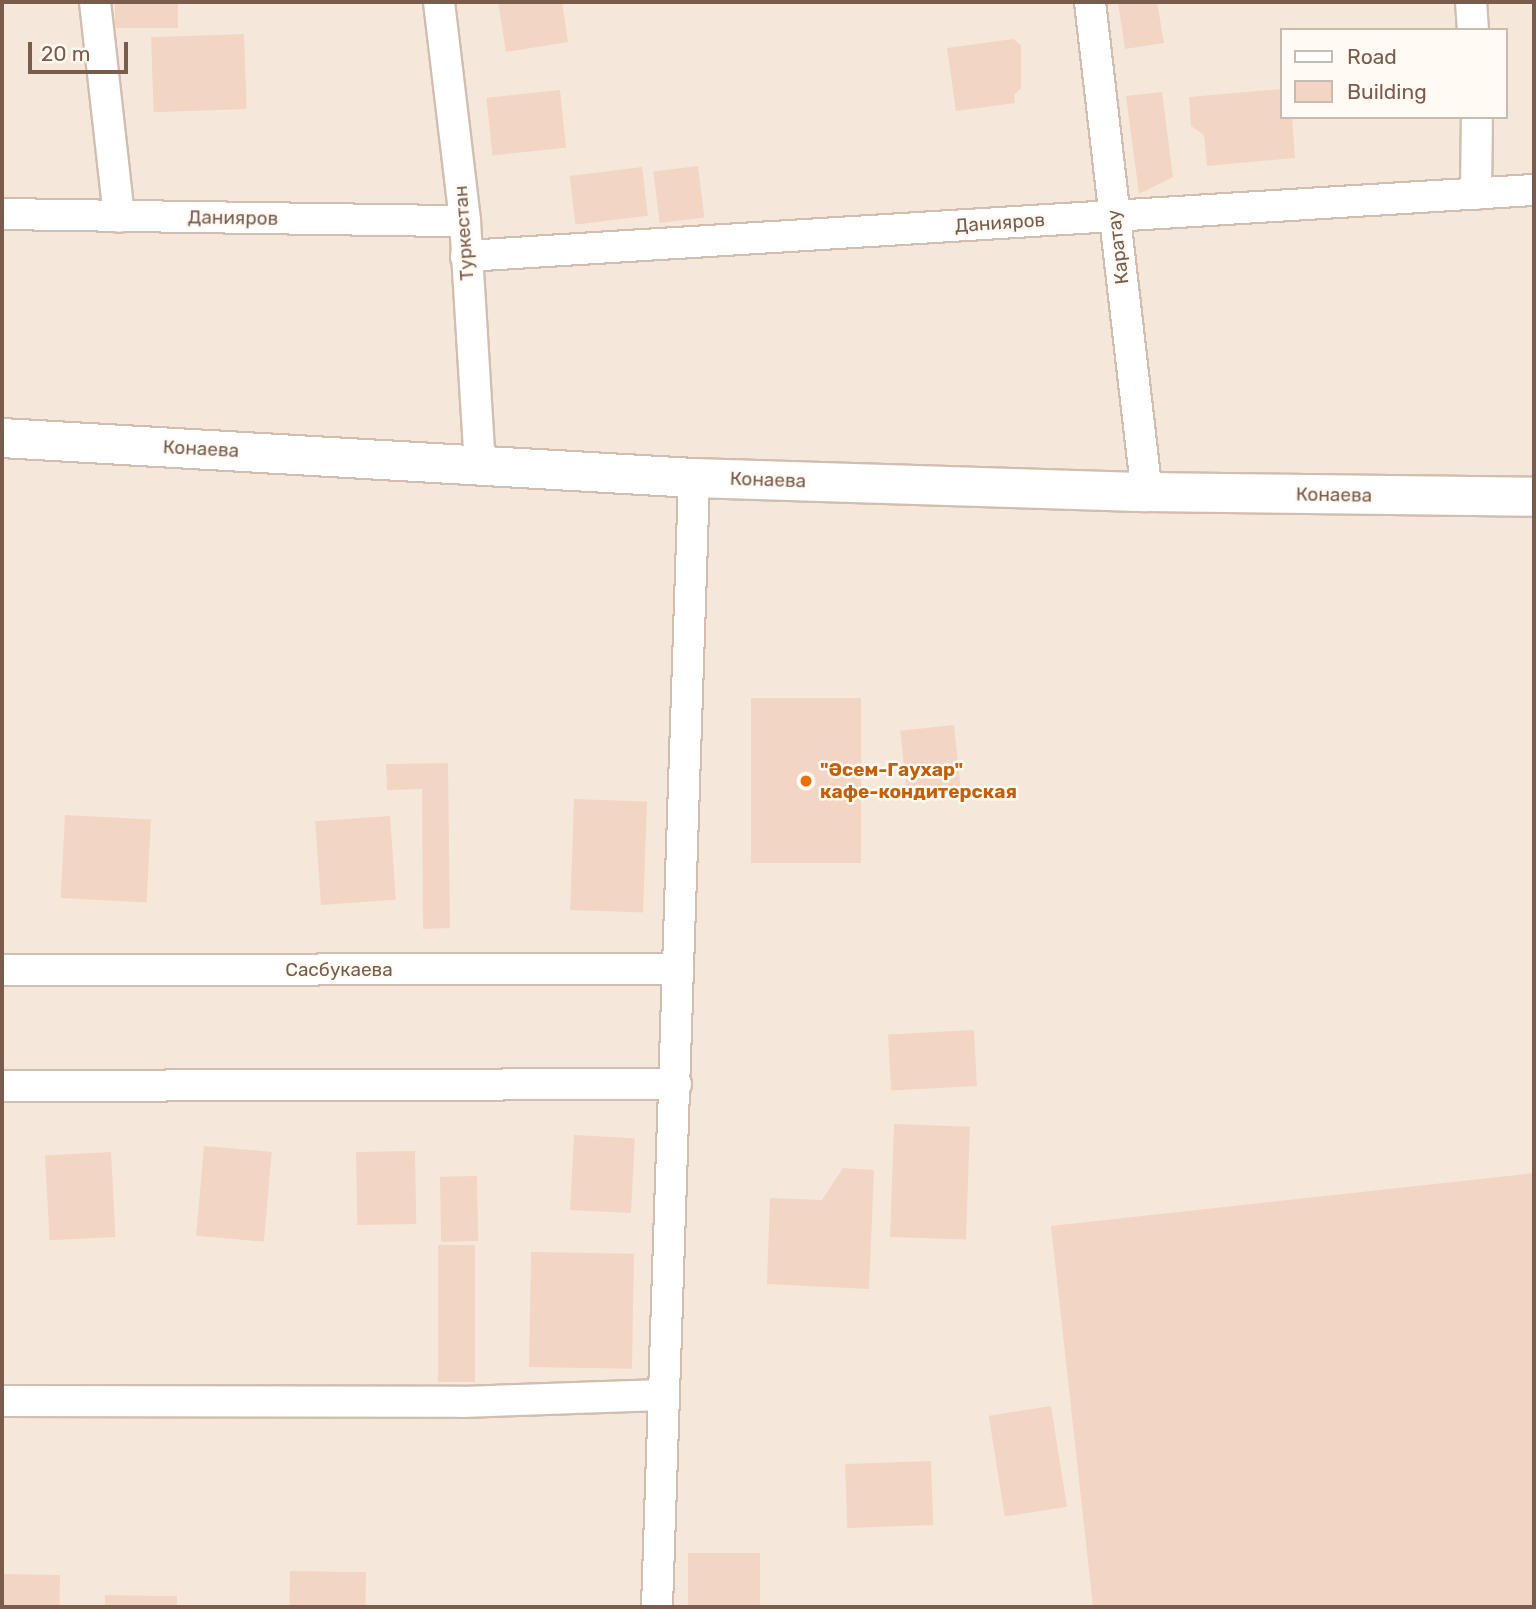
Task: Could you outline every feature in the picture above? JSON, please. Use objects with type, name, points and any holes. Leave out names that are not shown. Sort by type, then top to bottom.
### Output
[{"type":"main road","name":"Конаева","points":[[2,438],[694,478],[1147,492],[1534,498]]},
{"type":"street","points":[[96,2],[119,217]]},
{"type":"street","name":"Туркестан","points":[[439,2],[465,221],[480,465]]},
{"type":"street","name":"Каратау","points":[[1090,2],[1147,492]]},
{"type":"street","points":[[1471,2],[1473,28]]},
{"type":"street","points":[[1476,194],[1477,119]]},
{"type":"street","name":"Данияров","points":[[466,256],[1534,190]]},
{"type":"street","name":"Данияров","points":[[2,214],[465,221]]},
{"type":"street","points":[[657,1607],[694,478]]},
{"type":"street","name":"Сасбукаева","points":[[2,970],[676,969]]},
{"type":"street","points":[[2,1086],[676,1084]]},
{"type":"street","points":[[2,1401],[462,1402],[662,1395]]},
{"type":"shaded area","points":[[2,2],[1534,2],[1534,1607],[2,1607]]},
{"type":"building","points":[[115,2],[178,2],[178,28],[115,28]]},
{"type":"building","points":[[498,2],[562,2],[568,42],[506,52]]},
{"type":"building","points":[[1118,2],[1157,2],[1164,43],[1125,49]]},
{"type":"building","points":[[244,34],[247,109],[154,112],[151,37]]},
{"type":"building","points":[[1013,39],[1021,45],[1021,88],[1014,95],[1015,103],[956,111],[947,48]]},
{"type":"building","points":[[1280,89],[1280,119],[1292,119],[1295,158],[1207,166],[1204,135],[1191,126],[1189,97]]},
{"type":"building","points":[[560,90],[566,148],[492,155],[486,98]]},
{"type":"building","points":[[1162,92],[1173,177],[1139,194],[1126,96]]},
{"type":"building","points":[[698,166],[704,218],[660,223],[653,171]]},
{"type":"building","points":[[642,167],[648,216],[576,225],[570,176]]},
{"type":"building","name":"\"Әсем-Гаухар\" кафе-кондитерская","points":[[751,698],[861,698],[861,863],[751,863]]},
{"type":"building","points":[[954,725],[961,796],[908,801],[900,731]]},
{"type":"building","points":[[448,763],[450,928],[423,929],[422,789],[387,790],[386,764]]},
{"type":"building","points":[[574,799],[647,802],[643,912],[570,910]]},
{"type":"building","points":[[65,815],[151,820],[147,902],[61,898]]},
{"type":"building","points":[[390,816],[396,900],[321,905],[315,821]]},
{"type":"building","points":[[974,1030],[977,1086],[891,1090],[888,1035]]},
{"type":"building","points":[[894,1124],[970,1127],[966,1240],[890,1237]]},
{"type":"building","points":[[574,1135],[635,1138],[631,1213],[570,1210]]},
{"type":"building","points":[[204,1146],[272,1152],[264,1242],[196,1236]]},
{"type":"building","points":[[415,1151],[416,1224],[357,1225],[356,1152]]},
{"type":"building","points":[[111,1152],[115,1237],[50,1240],[45,1155]]},
{"type":"building","points":[[843,1168],[874,1170],[869,1289],[767,1284],[770,1198],[822,1200]]},
{"type":"building","points":[[1534,1173],[1534,1607],[1093,1607],[1051,1226]]},
{"type":"building","points":[[477,1176],[478,1241],[441,1242],[440,1177]]},
{"type":"building","points":[[438,1245],[475,1245],[475,1382],[438,1382]]},
{"type":"building","points":[[531,1252],[634,1254],[632,1369],[529,1367]]},
{"type":"building","points":[[1051,1406],[1067,1507],[1005,1517],[989,1416]]},
{"type":"building","points":[[931,1461],[933,1525],[847,1528],[845,1464]]},
{"type":"building","points":[[688,1553],[760,1553],[760,1607],[688,1607]]},
{"type":"building","points":[[290,1571],[366,1572],[365,1607],[289,1607]]},
{"type":"building","points":[[2,1574],[60,1575],[59,1607],[2,1607]]},
{"type":"building","points":[[105,1595],[177,1596],[177,1607],[105,1607]]},
{"type":"place","name":"\"Әсем-Гаухар\" кафе-кондитерская","points":[[806,781]]}]
